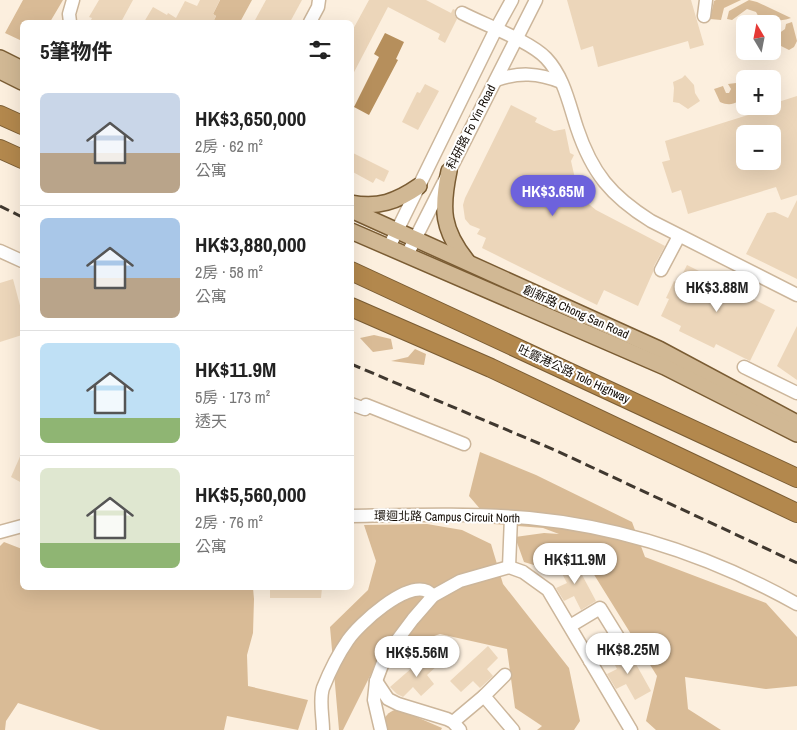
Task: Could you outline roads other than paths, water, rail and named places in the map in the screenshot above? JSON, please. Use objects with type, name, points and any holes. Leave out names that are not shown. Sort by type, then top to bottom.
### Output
[{"type":"highway","points":[[0,115],[20,124]]},
{"type":"highway","points":[[0,149],[20,159]]},
{"type":"highway","name":"吐露港公路 Tolo Highway","points":[[354,272],[797,478]]},
{"type":"highway","points":[[354,307],[491,368],[797,513]]},
{"type":"main road","points":[[0,58],[20,68]]},
{"type":"main road","points":[[0,72],[20,81]]},
{"type":"main road","points":[[449,172],[445,191],[445,219],[452,239],[470,264]]},
{"type":"main road","points":[[354,204],[365,206],[378,205],[398,198],[419,186]]},
{"type":"main road","name":"創新路 Chong San Road","points":[[354,211],[659,349],[797,423]]},
{"type":"main road","name":"創新路 Chong San Road","points":[[354,232],[665,367],[797,434]]},
{"type":"street","points":[[70,20],[72,0]]},
{"type":"street","points":[[311,20],[318,7],[319,0]]},
{"type":"street","name":"科研路 Fo Yin Road","points":[[389,247],[512,0]]},
{"type":"street","name":"科研路 Fo Yin Road","points":[[407,255],[536,0]]},
{"type":"street","points":[[704,16],[706,0]]},
{"type":"street","points":[[462,13],[532,47],[547,58],[567,94],[583,143],[599,176],[629,207],[679,236],[797,294]]},
{"type":"street","points":[[496,80],[520,74],[533,74],[561,82]]},
{"type":"street","points":[[661,270],[679,236]]},
{"type":"street","points":[[0,251],[20,260]]},
{"type":"street","points":[[744,367],[797,393]]},
{"type":"street","points":[[354,405],[365,409],[366,406],[464,444]]},
{"type":"street","name":"環迴北路 Campus Circuit North","points":[[354,516],[471,515],[580,526],[661,544],[726,568],[765,586],[797,604]]},
{"type":"street","points":[[509,567],[511,518]]},
{"type":"street","points":[[0,532],[20,527]]},
{"type":"street","points":[[380,726],[374,700],[376,681],[382,665],[392,647],[432,596],[460,581],[509,567],[523,572],[548,590],[632,730]]},
{"type":"street","points":[[323,730],[323,689],[340,653],[356,630],[375,612],[403,594],[421,589],[427,591],[432,596]]},
{"type":"street","points":[[570,626],[600,608],[621,642],[590,661]]},
{"type":"street","points":[[376,681],[388,699],[457,726],[505,675]]},
{"type":"street","points":[[484,696],[514,730]]},
{"type":"street","points":[[380,726],[383,713],[389,707],[398,704]]},
{"type":"railway","points":[[0,206],[20,216]]},
{"type":"railway","points":[[354,365],[557,451],[797,563]]}]
